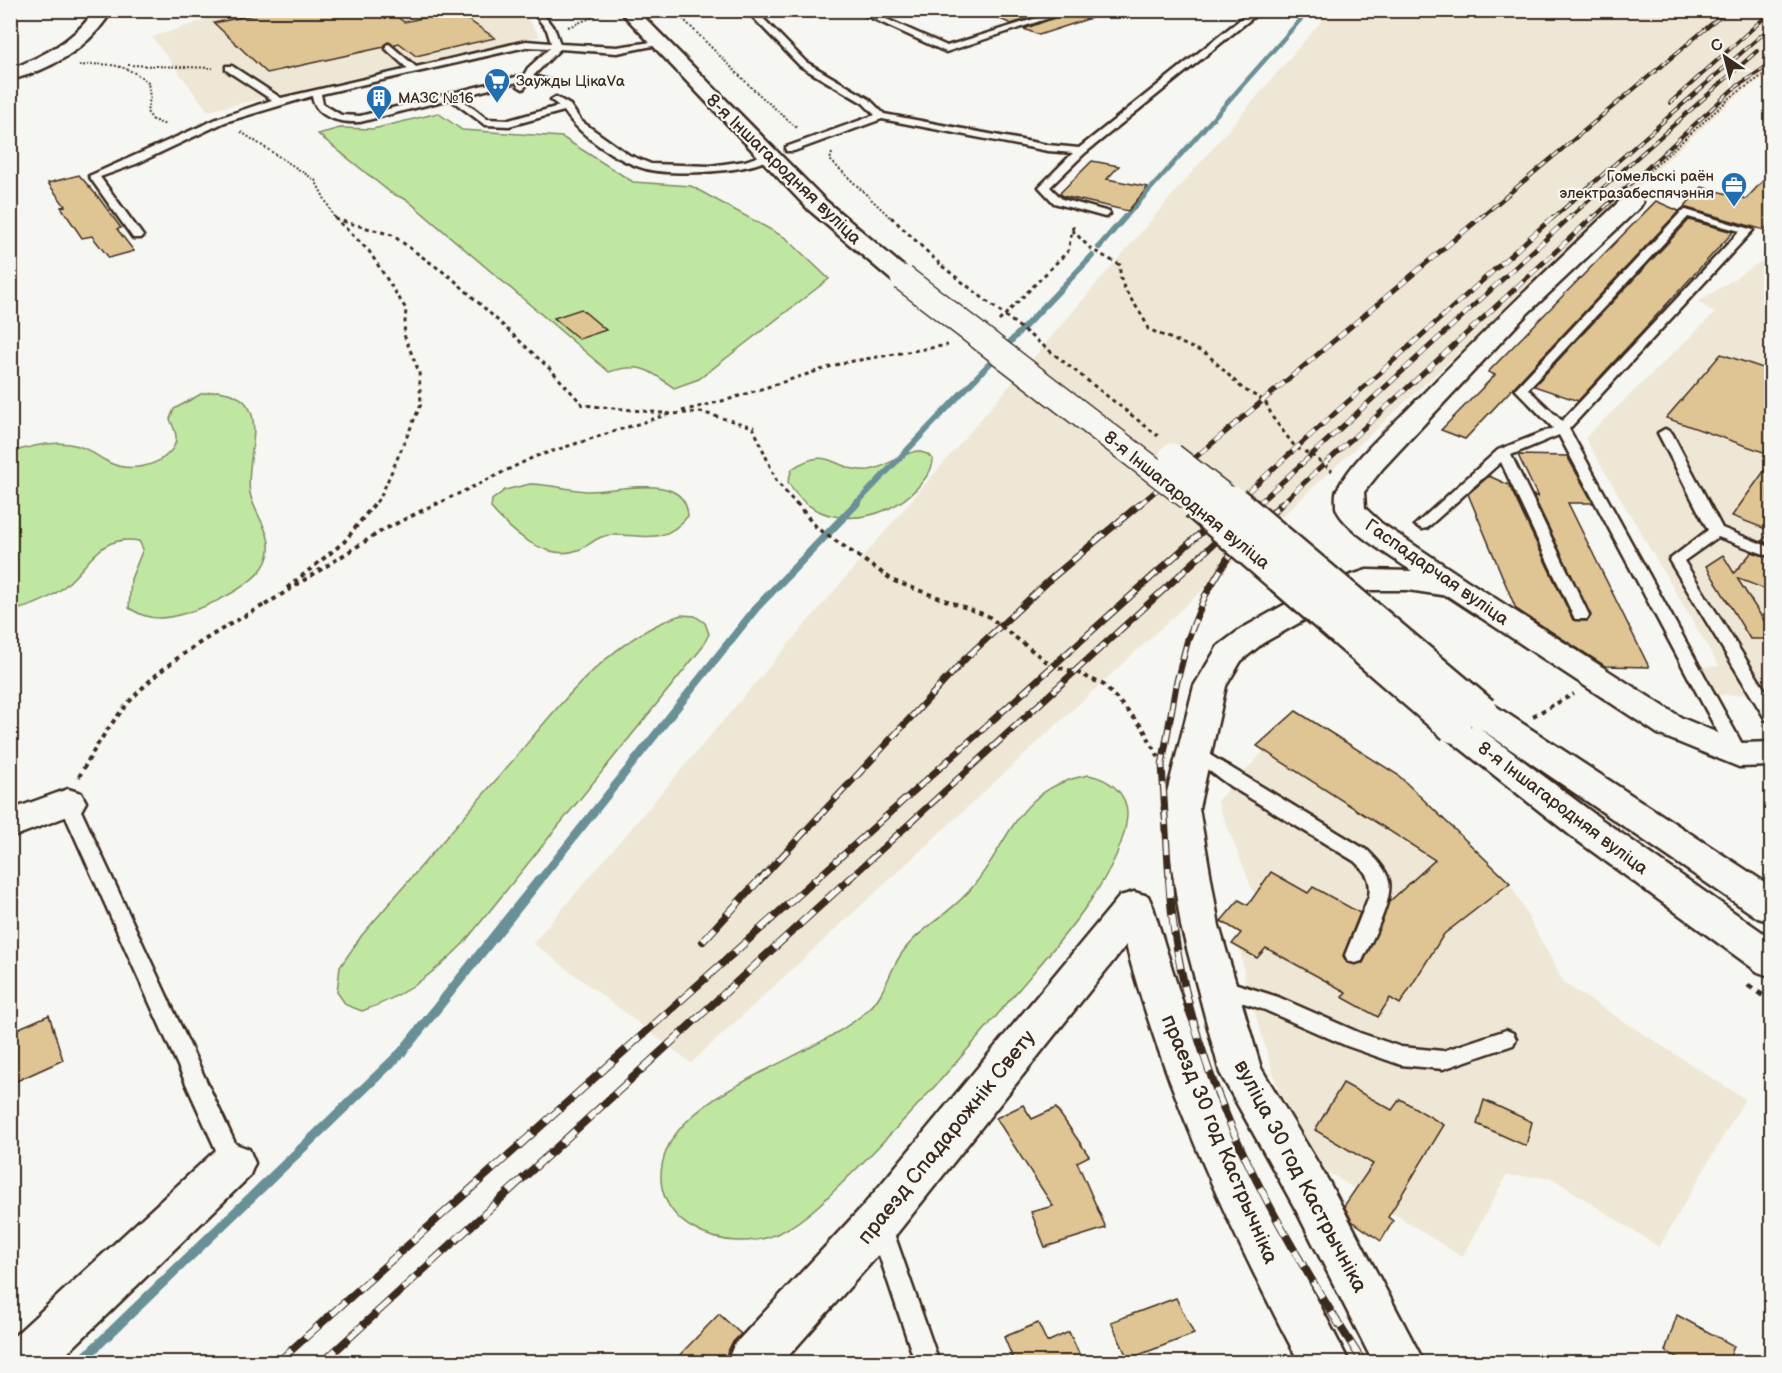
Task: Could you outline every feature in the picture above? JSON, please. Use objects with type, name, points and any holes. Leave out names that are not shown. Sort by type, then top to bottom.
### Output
[{"type":"street","points":[[10,75],[38,65],[83,37],[98,18],[93,10]]},
{"type":"street","name":"8-я Іншагародняя вуліца","points":[[627,10],[768,156],[847,232],[914,274]]},
{"type":"street","points":[[659,44],[685,40]]},
{"type":"street","name":"8-я Іншагародняя вуліца","points":[[774,132],[914,274],[1468,719],[1588,829],[1772,961]]},
{"type":"street","points":[[768,156],[790,149]]},
{"type":"street","points":[[1350,492],[1373,462],[1510,318],[1632,202]]},
{"type":"street","name":"Гаспадарчая вуліца","points":[[1350,492],[1351,510],[1371,529],[1457,588],[1670,726],[1739,755],[1772,754]]},
{"type":"street","points":[[1181,808],[1210,686],[1229,654],[1252,636],[1329,593],[1366,580],[1408,580],[1457,588]]},
{"type":"street","name":"8-я Іншагародняя вуліца","points":[[1468,719],[1772,907]]},
{"type":"street","points":[[10,825],[68,802]]},
{"type":"street","name":"вуліца 30 год Кастрычніка","points":[[1181,808],[1200,926],[1241,1073],[1313,1197],[1399,1362]]},
{"type":"street","name":"праезд Спадарожнік Свету","points":[[751,1362],[879,1221],[1134,907]]},
{"type":"street","name":"праезд 30 год Кастрычніка","points":[[1134,907],[1170,1026],[1222,1154],[1287,1292],[1324,1362]]},
{"type":"street","points":[[23,1362],[233,1163]]},
{"type":"lane","points":[[535,10],[551,30],[557,47]]},
{"type":"lane","points":[[750,10],[803,64],[866,101],[881,116]]},
{"type":"lane","points":[[858,10],[946,49],[1048,17],[1030,10]]},
{"type":"lane","points":[[1105,214],[1058,201],[1044,187],[1081,151],[1258,10]]},
{"type":"lane","points":[[137,236],[94,176],[132,162],[222,120],[279,101],[526,44],[617,50],[659,44]]},
{"type":"lane","points":[[389,47],[415,70]]},
{"type":"lane","points":[[522,89],[542,58],[557,47]]},
{"type":"lane","points":[[229,68],[279,101]]},
{"type":"lane","points":[[528,77],[537,86]]},
{"type":"lane","points":[[316,93],[318,105],[333,117],[343,121],[453,97],[528,77],[549,83]]},
{"type":"lane","points":[[453,97],[485,122],[509,123],[568,102]]},
{"type":"lane","points":[[556,100],[568,102]]},
{"type":"lane","points":[[568,102],[578,123],[626,157],[649,167],[710,169],[747,164],[768,156]]},
{"type":"lane","points":[[541,104],[568,102]]},
{"type":"lane","points":[[790,149],[881,116],[1048,148],[1081,151]]},
{"type":"lane","points":[[1422,525],[1503,453],[1562,429],[1747,230],[1686,213],[1521,388],[1562,429],[1739,755]]},
{"type":"lane","points":[[1665,433],[1716,531],[1772,553]]},
{"type":"lane","points":[[1503,453],[1581,615]]},
{"type":"lane","points":[[1716,531],[1676,560],[1772,716]]},
{"type":"lane","points":[[1195,752],[1236,781],[1361,856],[1371,866],[1379,879],[1381,891],[1355,955]]},
{"type":"lane","points":[[68,802],[233,1163]]},
{"type":"lane","points":[[1217,986],[1271,1003],[1354,1040],[1401,1056],[1443,1060],[1506,1040]]},
{"type":"lane","points":[[879,1221],[927,1362]]},
{"type":"path","points":[[573,29],[562,29],[610,10]]},
{"type":"path","points":[[674,10],[685,22]]},
{"type":"path","points":[[69,68],[104,63],[229,68]]},
{"type":"path","points":[[127,65],[148,82],[150,98],[147,112],[153,120],[164,125],[206,127]]},
{"type":"path","points":[[1632,202],[1626,192],[1731,97],[1772,69]]},
{"type":"path","points":[[222,120],[315,180],[335,219],[369,251],[406,309],[404,335],[419,372],[421,404],[381,496],[344,542],[264,605]]},
{"type":"path","points":[[995,325],[1068,251],[1077,207]]},
{"type":"path","points":[[335,219],[392,235],[453,279],[551,370],[583,405],[672,414],[701,412],[753,427],[777,482],[817,528],[894,581],[988,616],[1052,666],[1076,672],[1104,685],[1143,728],[1181,808]]},
{"type":"path","points":[[1072,230],[1091,249],[1120,265],[1120,286],[1146,315],[1148,329],[1207,354],[1243,389],[1265,401],[1273,418],[1296,448],[1312,455],[1337,474],[1350,492]]},
{"type":"path","points":[[68,802],[94,747],[116,714],[139,686],[199,641],[264,605],[383,530],[534,457],[842,363],[930,350],[953,344]]},
{"type":"path","points":[[1524,720],[1580,692]]},
{"type":"shaded area","points":[[201,10],[521,11],[540,36],[208,111],[152,37],[206,20]]},
{"type":"shaded area","points":[[1330,11],[1771,11],[1771,72],[1734,98],[691,1063],[533,943]]},
{"type":"shaded area","points":[[1771,255],[1771,694],[1718,695],[1700,667],[1719,666],[1585,438],[1715,313],[1698,302]]},
{"type":"shaded area","points":[[1296,711],[1398,775],[1510,883],[1564,983],[1745,1099],[1659,1247],[1550,1177],[1506,1176],[1462,1257],[1322,1168],[1279,1092],[1245,980],[1240,949],[1232,944],[1240,933],[1221,921],[1239,900],[1247,904],[1255,896],[1217,801],[1264,751],[1257,746]]},
{"type":"green space","points":[[438,113],[462,130],[562,137],[633,182],[691,186],[786,238],[829,279],[699,379],[674,388],[651,372],[637,368],[609,372],[407,200],[391,193],[318,134],[340,128],[373,129]]},
{"type":"green space","points":[[217,391],[236,396],[247,405],[252,417],[254,431],[249,479],[250,493],[269,544],[266,562],[259,572],[234,592],[202,607],[171,617],[147,616],[129,608],[131,579],[143,549],[139,541],[125,540],[114,542],[97,552],[75,577],[54,594],[33,605],[11,611],[11,452],[40,445],[62,443],[81,447],[117,466],[142,467],[164,457],[173,448],[176,440],[170,419],[174,409],[201,394]]},
{"type":"green space","points":[[917,451],[933,459],[932,467],[926,478],[904,500],[869,515],[850,518],[832,516],[815,509],[800,498],[788,482],[792,469],[816,459],[832,461],[857,470],[869,470]]},
{"type":"green space","points":[[530,484],[586,491],[630,487],[662,488],[675,493],[684,502],[688,516],[679,525],[661,535],[607,535],[578,550],[566,553],[553,552],[519,535],[491,508],[492,500],[505,490]]},
{"type":"green space","points":[[681,615],[695,616],[705,623],[709,634],[701,649],[463,944],[429,975],[391,999],[362,1011],[346,1005],[337,992],[340,967],[362,935],[579,685],[626,643],[653,627]]},
{"type":"green space","points":[[1089,775],[1110,783],[1124,800],[1127,816],[1113,863],[1083,911],[1065,934],[972,1045],[906,1118],[825,1200],[805,1217],[783,1231],[761,1239],[737,1241],[714,1237],[693,1228],[676,1214],[665,1196],[661,1174],[667,1149],[681,1127],[729,1090],[820,1042],[847,1026],[869,1009],[879,997],[907,946],[970,890],[1017,819],[1030,804],[1045,791],[1065,781]]},
{"type":"building","points":[[276,10],[388,10],[404,22],[455,11],[495,38],[416,56],[399,43],[393,45],[388,42],[384,47],[267,73],[214,23]]},
{"type":"building","points":[[981,10],[1024,10],[1034,17],[1011,24]]},
{"type":"building","points":[[1045,10],[1099,10],[1100,15],[1039,35],[1024,29],[1054,18]]},
{"type":"building","points":[[1092,161],[1119,166],[1107,179],[1148,187],[1128,211],[1063,196],[1060,193]]},
{"type":"building","points":[[1772,171],[1772,221],[1764,230],[1687,208],[1682,209],[1702,187],[1746,199]]},
{"type":"building","points":[[79,175],[121,228],[117,229],[134,251],[109,258],[92,236],[82,238],[61,207],[65,206],[48,183]]},
{"type":"building","points":[[1656,201],[1679,211],[1465,439],[1441,430],[1495,375],[1488,372]]},
{"type":"building","points":[[1689,220],[1733,232],[1578,401],[1534,386]]},
{"type":"building","points":[[581,309],[606,330],[579,339],[554,318]]},
{"type":"building","points":[[1721,354],[1772,371],[1772,455],[1666,418]]},
{"type":"building","points":[[1518,455],[1567,456],[1593,503],[1568,503],[1649,667],[1605,666],[1516,609],[1468,494],[1489,476],[1509,485],[1573,620],[1587,621],[1591,616],[1533,495],[1538,497]]},
{"type":"building","points":[[1772,460],[1772,545],[1762,541],[1771,531],[1732,516]]},
{"type":"building","points":[[1752,552],[1772,559],[1772,592],[1737,578],[1772,633],[1772,639],[1750,639],[1706,566],[1723,555],[1734,573]]},
{"type":"building","points":[[1296,711],[1398,775],[1510,883],[1444,934],[1400,1004],[1390,998],[1378,1017],[1342,997],[1346,992],[1266,948],[1257,958],[1232,944],[1241,933],[1221,921],[1239,900],[1248,905],[1271,872],[1308,893],[1313,887],[1360,913],[1343,956],[1347,963],[1363,963],[1389,902],[1435,860],[1257,746]]},
{"type":"building","points":[[49,1015],[63,1060],[10,1084],[10,1032]]},
{"type":"building","points":[[1343,1083],[1392,1110],[1400,1099],[1444,1125],[1388,1217],[1393,1221],[1381,1241],[1352,1221],[1344,1206],[1373,1164],[1315,1130]]},
{"type":"building","points":[[1484,1100],[1532,1122],[1526,1146],[1477,1124]]},
{"type":"building","points":[[1023,1105],[1032,1119],[1056,1108],[1089,1156],[1077,1162],[1106,1228],[1045,1247],[1031,1212],[1053,1206],[996,1118]]},
{"type":"building","points":[[1176,1298],[1194,1334],[1128,1359],[1111,1322]]},
{"type":"building","points":[[719,1314],[741,1334],[732,1343],[723,1362],[673,1362]]},
{"type":"building","points":[[1677,1315],[1734,1346],[1728,1362],[1686,1362],[1665,1351]]},
{"type":"building","points":[[1038,1323],[1047,1342],[1069,1332],[1083,1362],[998,1362],[1012,1356],[1004,1337]]},
{"type":"waterway","points":[[1124,219],[1309,10]]},
{"type":"waterway","points":[[1099,247],[1125,217]]},
{"type":"waterway","points":[[855,505],[1092,256]]},
{"type":"waterway","points":[[539,881],[757,607],[857,503]]},
{"type":"waterway","points":[[80,1362],[402,1052],[540,879]]},
{"type":"railway","points":[[1479,219],[1728,10]]},
{"type":"railway","points":[[1670,103],[1763,19]]},
{"type":"railway","points":[[1552,219],[1772,26]]},
{"type":"railway","points":[[1568,219],[1757,51]]},
{"type":"railway","points":[[1592,219],[1733,89],[1772,63]]},
{"type":"railway","points":[[1139,505],[1481,217]]},
{"type":"railway","points":[[1233,505],[1553,217]]},
{"type":"railway","points":[[1257,505],[1570,217]]},
{"type":"railway","points":[[1280,505],[1593,217]]},
{"type":"railway","points":[[759,881],[966,658],[1053,577],[1141,503]]},
{"type":"railway","points":[[814,881],[1234,503]]},
{"type":"railway","points":[[847,881],[1258,503]]},
{"type":"railway","points":[[1169,881],[1162,765],[1176,685],[1188,639],[1205,596],[1227,559],[1280,505]]},
{"type":"railway","points":[[703,941],[760,879]]},
{"type":"railway","points":[[278,1362],[816,879]]},
{"type":"railway","points":[[323,1362],[849,879]]},
{"type":"railway","points":[[1169,879],[1177,946],[1190,1010],[1210,1072],[1234,1132],[1293,1249],[1363,1362]]},
{"type":"place","name":"Заужды ЦікаVа","points":[[497,104]]},
{"type":"place","name":"МАЗС №16","points":[[379,121]]},
{"type":"place","name":"Гомельскі раён электразабеспячэння","points":[[1734,208]]}]
